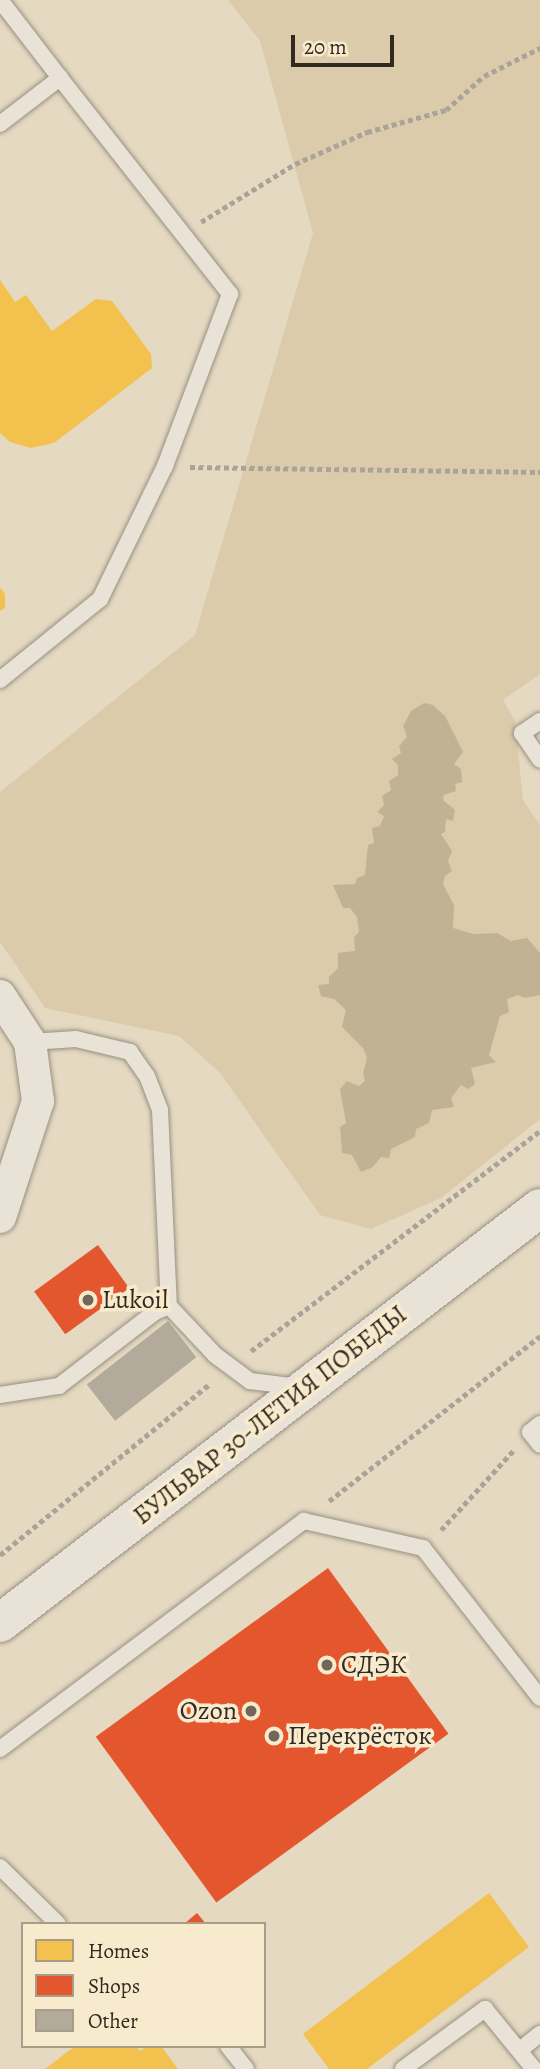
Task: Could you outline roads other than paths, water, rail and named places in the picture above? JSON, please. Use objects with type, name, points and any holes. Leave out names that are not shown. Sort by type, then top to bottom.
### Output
[{"type":"main road","name":"БУЛЬВАР 30-ЛЕТИЯ ПОБЕДЫ","points":[[0,1623],[540,1208]]},
{"type":"street","points":[[0,996],[30,1042],[38,1101],[0,1217]]},
{"type":"lane","points":[[0,0],[230,294],[165,466],[100,599],[0,680]]},
{"type":"lane","points":[[0,124],[60,79]]},
{"type":"lane","points":[[540,721],[522,733],[540,760]]},
{"type":"lane","points":[[30,1042],[76,1039],[102,1043],[130,1052],[147,1076],[160,1110],[169,1306],[231,1367],[250,1381],[304,1387]]},
{"type":"lane","points":[[0,1395],[59,1387],[155,1312],[169,1306]]},
{"type":"lane","points":[[0,1749],[304,1521],[424,1548],[540,1698]]},
{"type":"lane","points":[[0,1867],[56,1922]]},
{"type":"lane","points":[[403,2069],[485,2009],[534,2069]]},
{"type":"lane","points":[[520,2050],[540,2034]]},
{"type":"lane","points":[[230,2048],[246,2069]]},
{"type":"place","name":"Lukoil","points":[[88,1300]]},
{"type":"place","name":"СДЭК","points":[[327,1665]]},
{"type":"place","name":"Ozon","points":[[251,1711]]},
{"type":"place","name":"Перекрёсток","points":[[274,1736]]}]
